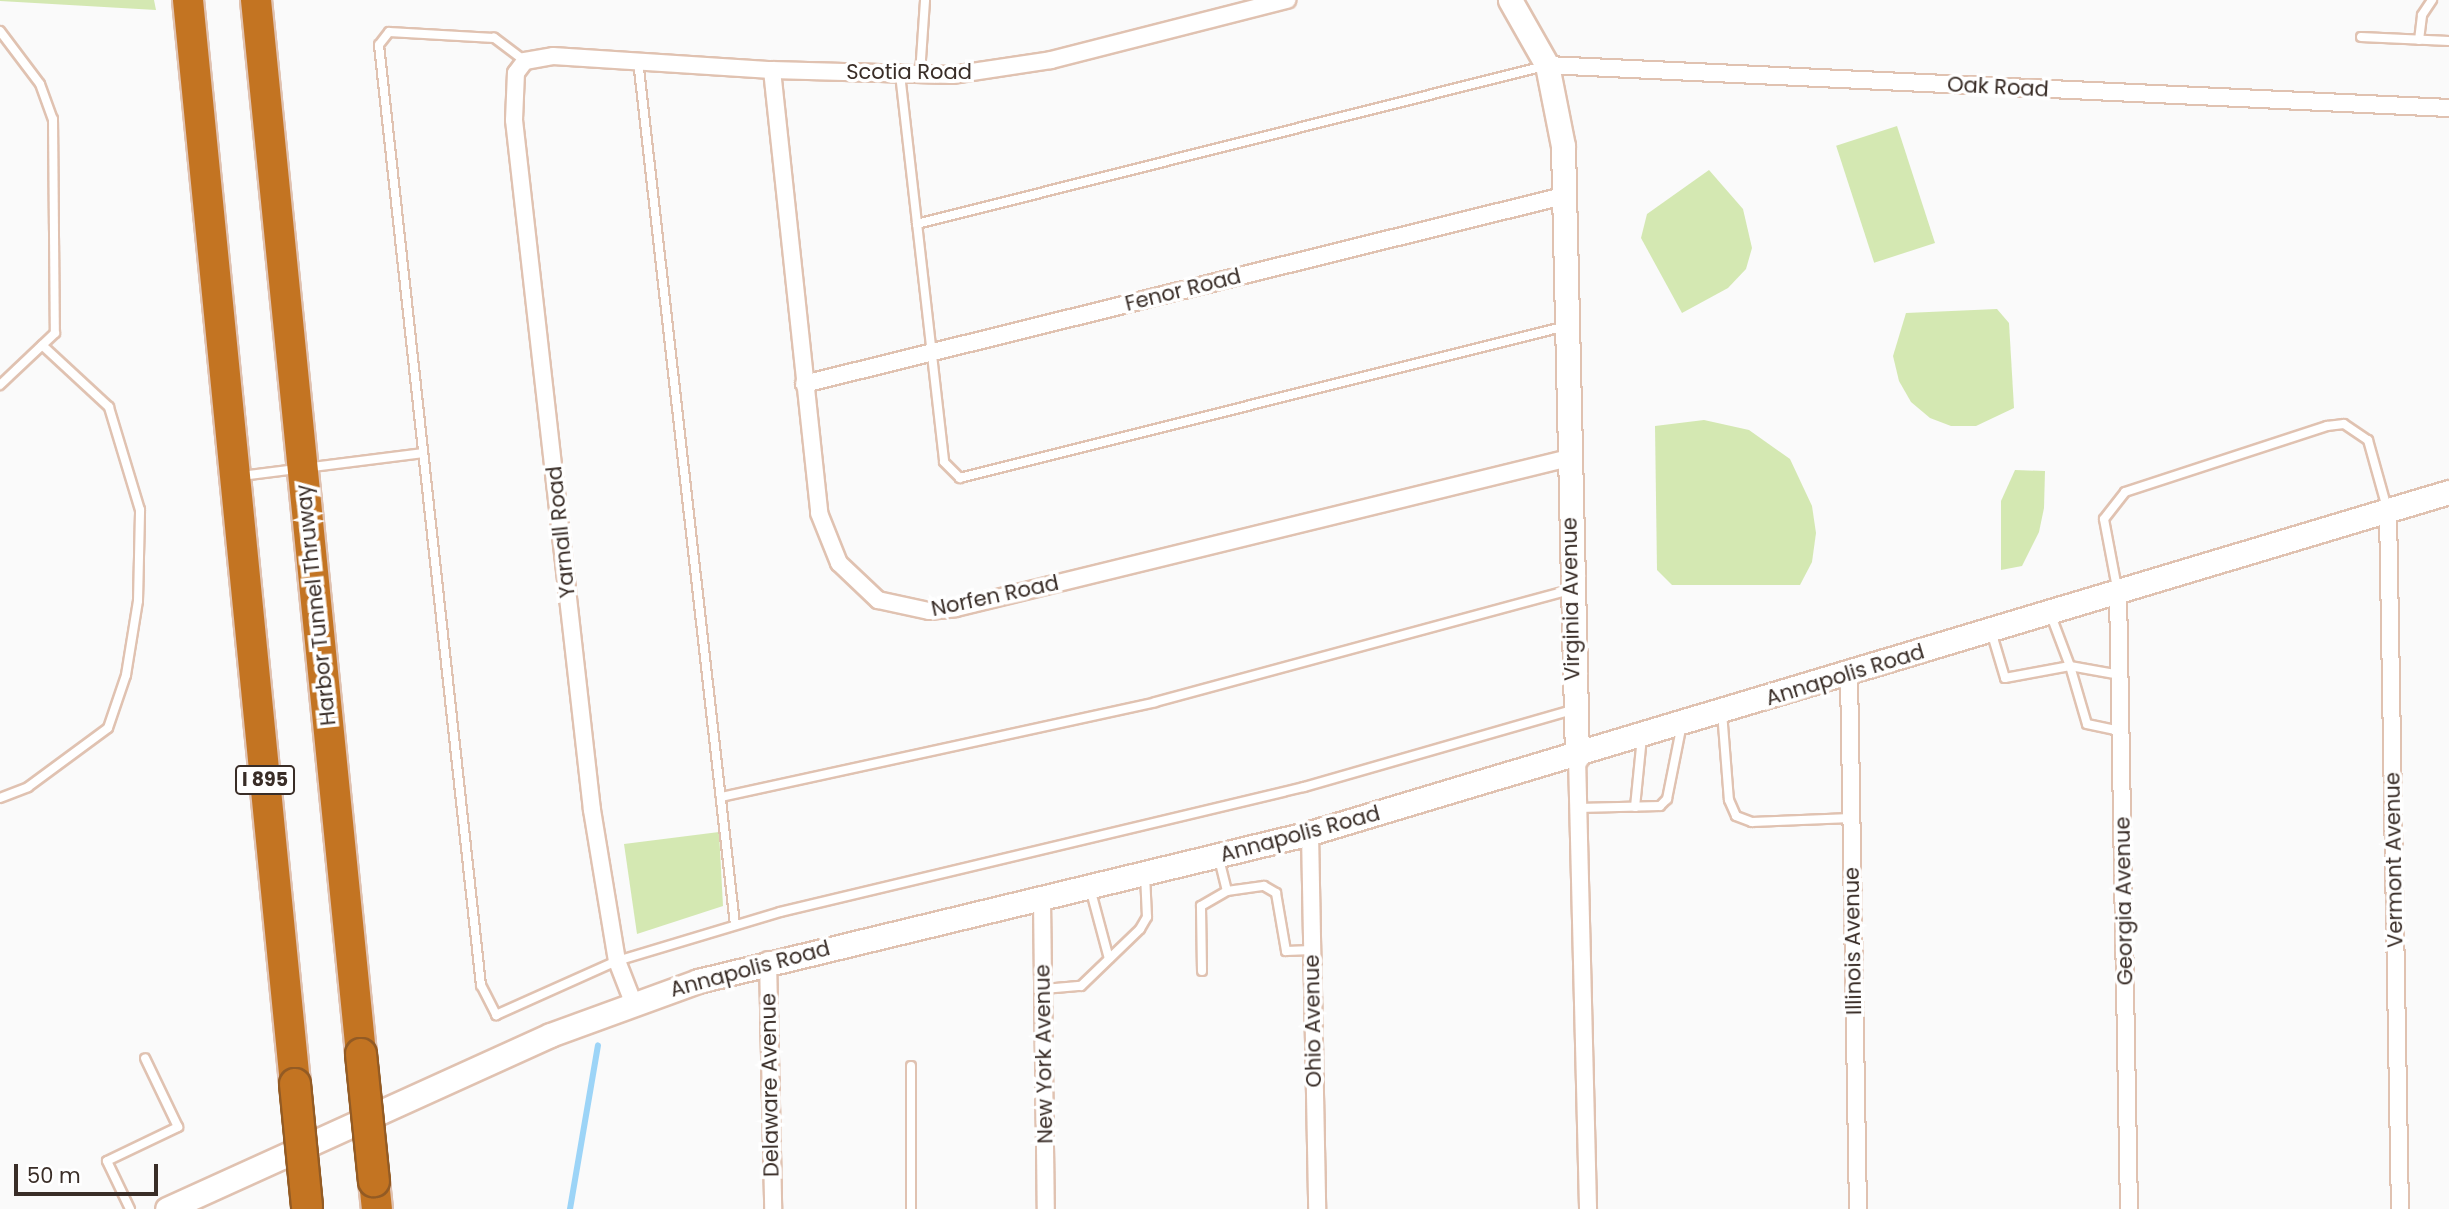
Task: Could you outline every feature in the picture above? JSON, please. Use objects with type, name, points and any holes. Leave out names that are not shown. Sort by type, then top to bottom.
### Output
[{"type":"highway","points":[[175,0],[198,96]]},
{"type":"highway","name":"I 895","points":[[188,0],[307,1208]]},
{"type":"highway","name":"Harbor Tunnel Thruway","points":[[256,0],[375,1195]]},
{"type":"main road","name":"Virginia Avenue","points":[[1510,0],[1547,65],[1560,116],[1573,710],[1577,757]]},
{"type":"main road","name":"Annapolis Road","points":[[167,1209],[633,1002],[768,960],[1042,900],[1310,833],[1577,757],[2449,492]]},
{"type":"street","name":"Scotia Road","points":[[525,61],[553,56],[772,70],[920,75],[1051,60],[1287,0]]},
{"type":"street","name":"Yarnall Road","points":[[525,61],[516,73],[514,120],[592,810],[617,961],[633,1002]]},
{"type":"street","name":"Oak Road","points":[[1547,65],[2449,108]]},
{"type":"street","name":"Norfen Road","points":[[772,70],[819,513],[833,551],[857,584],[878,600],[929,611],[1569,458]]},
{"type":"street","name":"Fenor Road","points":[[804,384],[1563,195]]},
{"type":"street","name":"Vermont Avenue","points":[[2388,511],[2400,1209]]},
{"type":"street","name":"Georgia Avenue","points":[[2118,592],[2129,1209]]},
{"type":"street","name":"Illinois Avenue","points":[[1849,674],[1858,1209]]},
{"type":"street","name":"Virginia Avenue","points":[[1577,757],[1588,1209]]},
{"type":"street","name":"Ohio Avenue","points":[[1310,833],[1317,1209]]},
{"type":"street","name":"New York Avenue","points":[[1042,900],[1046,1209]]},
{"type":"street","name":"Delaware Avenue","points":[[768,960],[773,1209]]},
{"type":"lane","points":[[920,75],[925,0]]},
{"type":"lane","points":[[2419,40],[2422,15],[2432,0]]},
{"type":"lane","points":[[0,31],[40,84],[53,118],[55,333],[0,385]]},
{"type":"lane","points":[[525,61],[494,38],[389,32],[379,45],[481,985],[496,1015],[617,961],[735,925],[1304,787],[1573,710]]},
{"type":"lane","points":[[2361,37],[2449,41]]},
{"type":"lane","points":[[638,60],[735,925]]},
{"type":"lane","points":[[917,224],[1547,65]]},
{"type":"lane","points":[[900,74],[944,462],[960,478],[1566,326]]},
{"type":"lane","points":[[0,798],[28,787],[108,728],[126,675],[138,601],[139,510],[109,407],[42,345]]},
{"type":"lane","points":[[2118,592],[2104,519],[2124,492],[2327,426],[2344,424],[2368,440],[2388,511]]},
{"type":"lane","points":[[236,476],[422,453]]},
{"type":"lane","points":[[720,797],[1155,702],[1572,590]]},
{"type":"lane","points":[[2050,613],[2070,666],[2087,724],[2121,731]]},
{"type":"lane","points":[[1991,631],[2005,678],[2070,666],[2120,675]]},
{"type":"lane","points":[[1721,712],[1729,800],[1736,816],[1752,822],[1851,818]]},
{"type":"lane","points":[[1578,808],[1660,806],[1667,799],[1682,724]]},
{"type":"lane","points":[[1635,807],[1642,737]]},
{"type":"lane","points":[[1218,856],[1227,891]]},
{"type":"lane","points":[[1044,989],[1081,986],[1140,929],[1147,917],[1144,874]]},
{"type":"lane","points":[[1202,971],[1201,906],[1227,891],[1264,886],[1276,894],[1286,950],[1312,950]]},
{"type":"lane","points":[[1090,888],[1109,959]]},
{"type":"lane","points":[[130,1209],[107,1161],[178,1127],[145,1058]]},
{"type":"lane","points":[[911,1066],[911,1209]]},
{"type":"green space","points":[[154,0],[156,10],[0,1]]},
{"type":"green space","points":[[1897,126],[1935,243],[1874,263],[1836,146]]},
{"type":"green space","points":[[1709,170],[1743,209],[1752,248],[1746,269],[1728,288],[1682,313],[1641,238],[1647,214]]},
{"type":"green space","points":[[1997,309],[2009,323],[2014,408],[1976,426],[1951,426],[1930,418],[1911,402],[1899,381],[1893,356],[1906,313]]},
{"type":"green space","points":[[1704,420],[1749,430],[1790,459],[1812,506],[1816,533],[1812,562],[1800,585],[1672,585],[1657,570],[1655,426]]},
{"type":"green space","points":[[2015,470],[2045,471],[2044,508],[2039,532],[2022,566],[2001,570],[2001,501]]},
{"type":"green space","points":[[719,832],[723,906],[637,934],[624,844]]},
{"type":"waterway","points":[[570,1209],[598,1045]]}]
